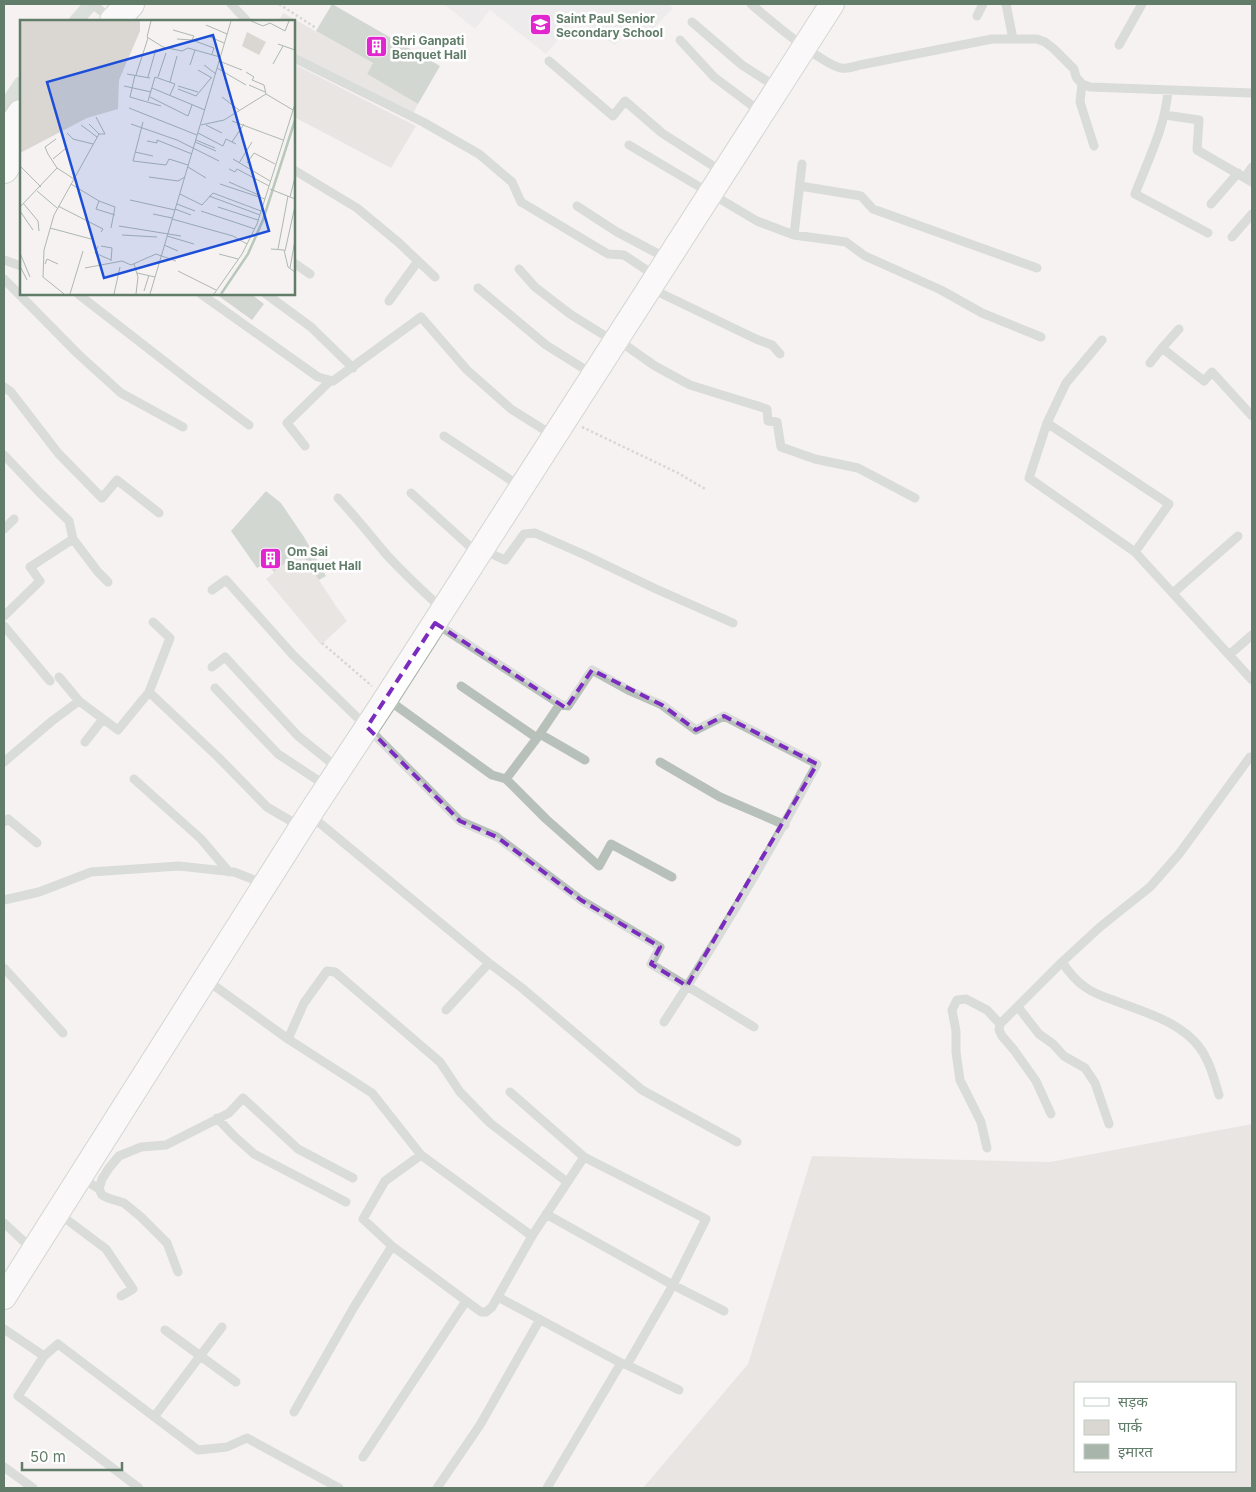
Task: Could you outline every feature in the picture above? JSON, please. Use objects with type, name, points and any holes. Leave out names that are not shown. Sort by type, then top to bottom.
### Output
[{"type":"highway","points":[[100,11],[130,4]]},
{"type":"highway","points":[[13,153],[20,119]]},
{"type":"main road","points":[[4,1296],[57,1212],[90,1183],[205,978],[832,4]]},
{"type":"street","points":[[231,4],[246,20]]},
{"type":"street","points":[[751,4],[804,47],[840,68],[992,39],[1037,40],[1045,42],[1054,49],[1074,69],[1076,77],[1082,84],[1098,88],[1252,93]]},
{"type":"street","points":[[977,16],[983,4]]},
{"type":"street","points":[[1003,4],[1013,39]]},
{"type":"street","points":[[1119,45],[1142,4]]},
{"type":"street","points":[[692,22],[742,65],[778,88]]},
{"type":"street","points":[[680,40],[714,76],[762,114]]},
{"type":"street","points":[[295,58],[423,122],[479,154],[512,182],[521,202],[608,254],[624,255],[658,275],[739,331],[772,345],[780,354]]},
{"type":"street","points":[[549,61],[613,116],[625,101],[662,133],[724,173]]},
{"type":"street","points":[[1082,84],[1080,102],[1094,146]]},
{"type":"street","points":[[1168,90],[1165,115],[1135,194],[1208,233]]},
{"type":"street","points":[[1165,115],[1199,120],[1197,150],[1245,177]]},
{"type":"street","points":[[629,145],[757,221],[794,235],[846,242],[865,256],[941,290],[982,313],[1040,336]]},
{"type":"street","points":[[794,235],[802,164]]},
{"type":"street","points":[[1212,204],[1245,177],[1252,166]]},
{"type":"street","points":[[295,171],[357,208],[435,277]]},
{"type":"street","points":[[800,186],[861,196],[873,209],[1037,268]]},
{"type":"street","points":[[577,206],[617,232],[658,275]]},
{"type":"street","points":[[1232,237],[1252,214]]},
{"type":"street","points":[[4,260],[20,266]]},
{"type":"street","points":[[389,301],[418,261]]},
{"type":"street","points":[[295,264],[310,274]]},
{"type":"street","points":[[519,269],[535,287],[570,314],[655,366],[690,385],[767,409],[768,420],[777,422],[781,447],[815,459],[858,468],[915,498]]},
{"type":"street","points":[[4,279],[78,354],[121,393],[183,427]]},
{"type":"street","points":[[478,288],[546,345],[594,375]]},
{"type":"street","points":[[79,295],[249,425]]},
{"type":"street","points":[[202,295],[318,378],[330,381]]},
{"type":"street","points":[[267,295],[312,327],[353,368]]},
{"type":"street","points":[[306,446],[287,423],[330,381],[353,368],[421,317],[467,370],[511,409],[560,428]]},
{"type":"street","points":[[1150,363],[1179,329]]},
{"type":"street","points":[[1102,340],[1066,383],[1047,423],[1029,478],[1135,552],[1252,680]]},
{"type":"street","points":[[1162,348],[1204,381],[1212,372],[1252,416]]},
{"type":"street","points":[[4,387],[11,392],[58,453],[102,498],[117,480],[159,513]]},
{"type":"street","points":[[1047,423],[1169,504],[1135,552]]},
{"type":"street","points":[[444,436],[522,487]]},
{"type":"street","points":[[4,455],[69,521],[73,539],[108,582]]},
{"type":"street","points":[[411,494],[480,552],[505,560],[524,534],[535,533],[733,623]]},
{"type":"street","points":[[338,498],[416,585],[439,616],[560,704],[568,706],[592,670],[630,691],[662,705],[696,730],[724,716],[817,764],[784,825],[688,986],[664,1022]]},
{"type":"street","points":[[4,530],[14,519]]},
{"type":"street","points":[[1173,593],[1238,536]]},
{"type":"street","points":[[4,616],[40,581],[30,567],[73,539]]},
{"type":"street","points":[[212,590],[226,580],[293,655],[460,821],[497,837],[577,897],[660,947],[651,964],[754,1027]]},
{"type":"street","points":[[4,626],[79,701],[118,730],[149,692],[170,638],[153,622]]},
{"type":"street","points":[[1229,655],[1252,635]]},
{"type":"street","points":[[212,667],[225,657],[334,778]]},
{"type":"street","points":[[462,686],[538,736],[585,760]]},
{"type":"street","points":[[215,688],[278,754],[334,778]]},
{"type":"street","points":[[149,692],[219,758],[267,807],[305,821],[522,988],[642,1090],[737,1142]]},
{"type":"street","points":[[386,698],[492,775],[506,779],[546,819],[599,866],[611,844],[672,877]]},
{"type":"street","points":[[4,762],[52,721],[79,701]]},
{"type":"street","points":[[506,779],[560,704]]},
{"type":"street","points":[[85,742],[103,719]]},
{"type":"street","points":[[1051,1114],[1036,1081],[1002,1036],[999,1030],[1000,1024],[1100,927],[1150,887],[1180,854],[1250,757],[1252,757]]},
{"type":"street","points":[[660,762],[720,797],[784,825]]},
{"type":"street","points":[[134,779],[201,839],[228,872]]},
{"type":"street","points":[[4,822],[8,819],[37,843]]},
{"type":"street","points":[[4,900],[39,892],[91,872],[179,866],[234,872],[265,884]]},
{"type":"street","points":[[1062,962],[1085,988],[1157,1018],[1176,1027],[1190,1037],[1200,1049],[1210,1067],[1220,1095]]},
{"type":"street","points":[[446,1010],[489,963]]},
{"type":"street","points":[[4,968],[63,1034]]},
{"type":"street","points":[[288,1039],[304,1003],[327,971],[336,972],[440,1062],[460,1092],[490,1123],[567,1182]]},
{"type":"street","points":[[205,978],[288,1039],[372,1093],[421,1155],[532,1236]]},
{"type":"street","points":[[988,1148],[981,1122],[960,1080],[956,1052],[956,1031],[952,1010],[957,1000],[966,999],[987,1010],[1000,1024]]},
{"type":"street","points":[[1018,1007],[1039,1034],[1053,1044],[1064,1056],[1086,1068],[1094,1083],[1109,1124]]},
{"type":"street","points":[[510,1092],[584,1157],[706,1219],[673,1285],[547,1488]]},
{"type":"street","points":[[178,1272],[167,1243],[124,1203],[102,1195],[90,1183],[102,1179],[119,1156],[141,1147],[166,1145],[229,1112],[243,1098],[298,1149],[353,1178]]},
{"type":"street","points":[[218,1118],[254,1154],[346,1202]]},
{"type":"street","points":[[421,1155],[385,1181],[363,1219],[392,1246],[481,1312],[486,1312],[492,1307],[532,1236],[584,1157]]},
{"type":"street","points":[[57,1212],[106,1249],[133,1289],[121,1296]]},
{"type":"street","points":[[546,1214],[673,1285],[724,1311]]},
{"type":"street","points":[[4,1223],[33,1250]]},
{"type":"street","points":[[294,1412],[354,1307],[392,1246]]},
{"type":"street","points":[[498,1297],[539,1321],[679,1390]]},
{"type":"street","points":[[363,1457],[466,1301]]},
{"type":"street","points":[[437,1488],[480,1425],[539,1321]]},
{"type":"street","points":[[154,1417],[222,1327]]},
{"type":"street","points":[[4,1329],[44,1356]]},
{"type":"street","points":[[165,1330],[236,1382]]},
{"type":"street","points":[[139,1488],[18,1396],[44,1356],[58,1344],[198,1450],[227,1447],[246,1438],[339,1488]]},
{"type":"street","points":[[4,1467],[33,1488]]},
{"type":"path","points":[[280,4],[316,28]]},
{"type":"path","points":[[560,428],[620,444],[707,490]]},
{"type":"path","points":[[322,643],[386,698]]},
{"type":"highlighted area","points":[[435,623],[566,708],[592,670],[662,705],[696,730],[724,716],[817,764],[687,986],[651,964],[660,947],[581,900],[497,837],[460,821],[367,727]]},
{"type":"shaded area","name":"Saint Paul Senior Secondary School","points":[[444,4],[668,4],[673,8],[648,34],[633,21],[615,45],[576,19],[546,54],[490,10],[475,29]]},
{"type":"green space","points":[[283,13],[373,63],[367,74],[418,104],[413,114],[295,54],[295,20],[280,20]]},
{"type":"green space","points":[[295,65],[416,126],[391,168],[295,118]]},
{"type":"green space","points":[[300,551],[347,621],[321,645],[266,579]]},
{"type":"green space","points":[[1252,1124],[1252,1488],[643,1488],[748,1364],[812,1156],[1050,1162]]},
{"type":"building","name":"Shri Ganpati Benquet Hall","points":[[332,4],[440,66],[418,104],[367,74],[373,63],[316,31]]},
{"type":"building","points":[[217,295],[252,295],[264,304],[252,320]]},
{"type":"building","name":"Om Sai Banquet Hall","points":[[266,491],[281,503],[304,537],[326,576],[319,580],[300,551],[274,572],[266,563],[257,568],[231,531]]},
{"type":"waterway","points":[[77,20],[91,4]]},
{"type":"waterway","points":[[4,108],[20,84]]},
{"type":"place","name":"Saint Paul Senior Secondary School","points":[[540,25]]},
{"type":"place","name":"Shri Ganpati Benquet Hall","points":[[376,47]]},
{"type":"place","name":"Om Sai Banquet Hall","points":[[271,558]]}]
